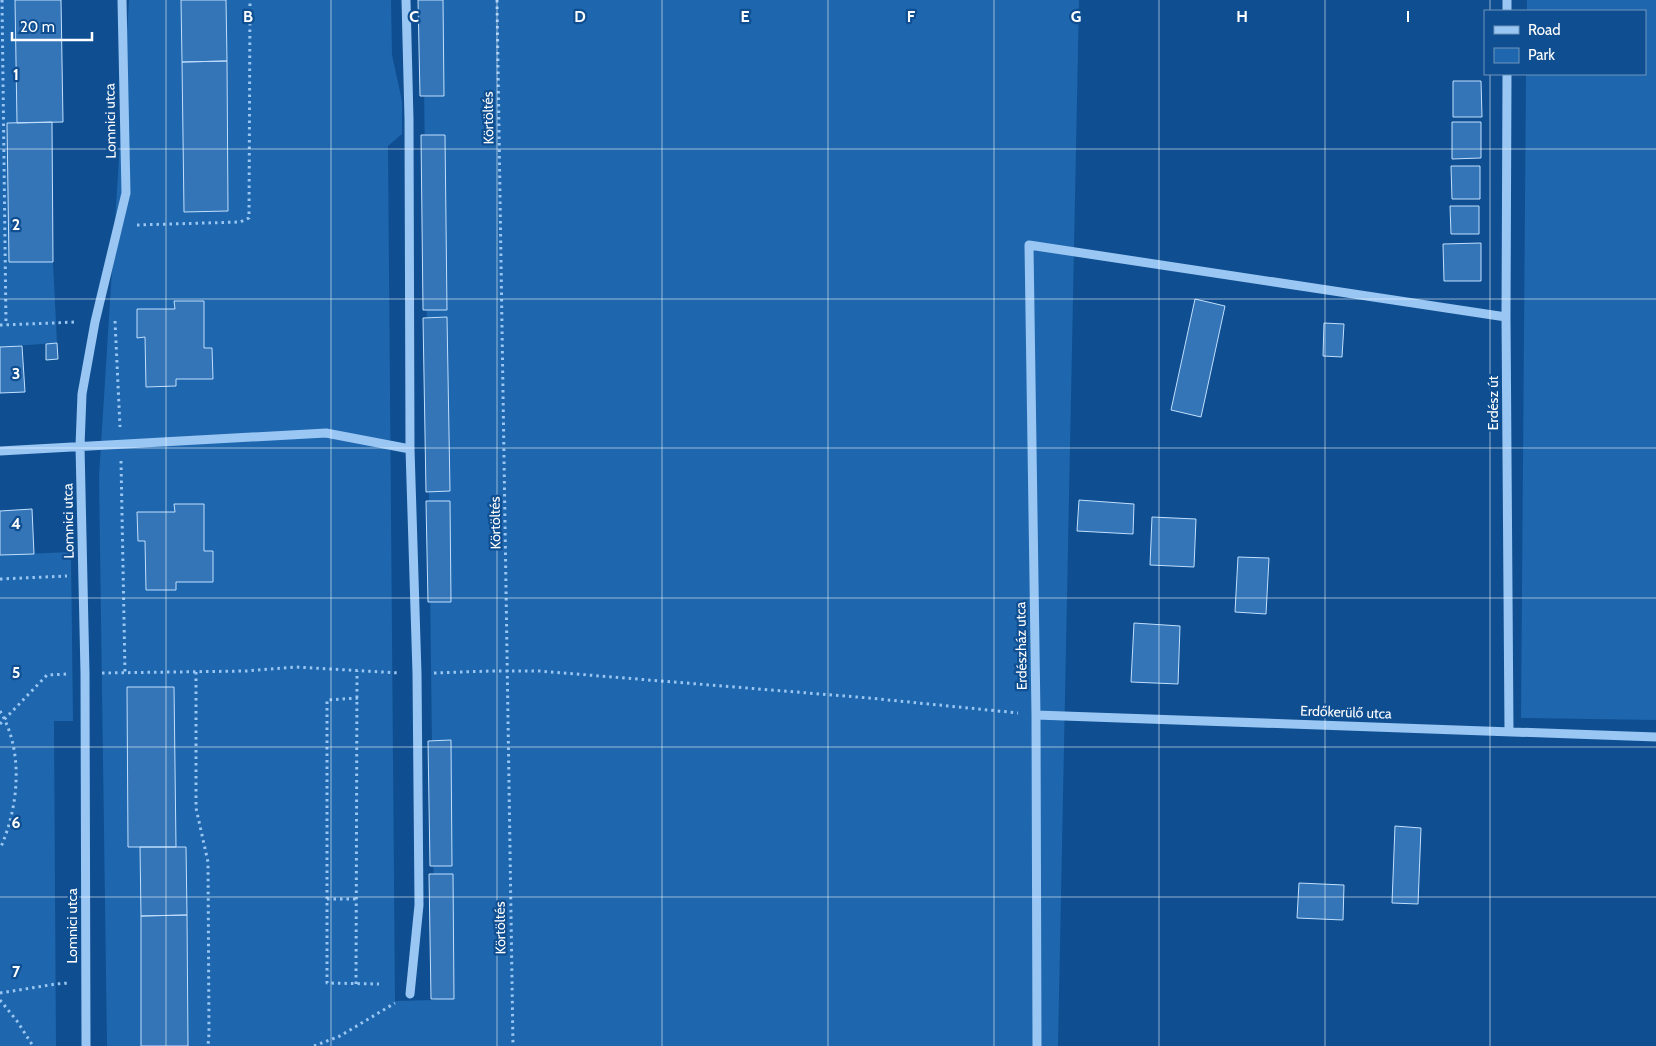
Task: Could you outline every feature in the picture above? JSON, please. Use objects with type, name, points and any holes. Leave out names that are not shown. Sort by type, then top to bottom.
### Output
[{"type":"street","name":"Lomnici utca","points":[[86,1046],[85,673],[80,446],[82,394],[94,322],[126,193],[122,0]]},
{"type":"street","points":[[406,0],[409,119],[410,449],[417,673],[419,905],[410,994]]},
{"type":"street","name":"Erdész út","points":[[1507,75],[1506,317],[1509,731]]},
{"type":"street","name":"Erdészház utca","points":[[1037,1046],[1036,715],[1029,245],[1506,317]]},
{"type":"street","points":[[0,452],[326,433],[410,449]]},
{"type":"street","name":"Erdőkerülő utca","points":[[1036,715],[1656,737]]},
{"type":"path","points":[[2,0],[6,325]]},
{"type":"path","points":[[135,232],[137,224],[240,222],[249,218],[250,0]]},
{"type":"path","name":"Körtöltés","points":[[498,0],[513,1046]]},
{"type":"path","points":[[115,320],[121,444],[125,673]]},
{"type":"path","points":[[0,325],[94,322]]},
{"type":"path","points":[[0,578],[83,575]]},
{"type":"path","points":[[0,724],[47,675],[246,671],[296,667],[358,672],[417,673],[539,671],[849,696],[1036,715]]},
{"type":"path","points":[[196,672],[196,808],[208,862],[208,1046]]},
{"type":"path","points":[[356,984],[358,672]]},
{"type":"path","points":[[358,698],[327,700],[328,983],[379,984]]},
{"type":"path","points":[[0,711],[11,734],[15,755],[16,777],[13,809],[0,848]]},
{"type":"path","points":[[327,899],[357,899]]},
{"type":"path","points":[[0,993],[56,984],[86,982]]},
{"type":"path","points":[[314,1046],[340,1036],[410,994]]},
{"type":"path","points":[[0,1000],[17,1021],[33,1046]]},
{"type":"green space","points":[[0,0],[15,0],[17,123],[7,123],[9,262],[53,262],[57,343],[0,347]]},
{"type":"green space","points":[[129,0],[391,0],[392,55],[402,101],[402,134],[388,146],[395,1001],[435,1000],[423,0],[1079,0],[1058,1046],[107,1046],[99,476]]},
{"type":"green space","points":[[1527,0],[1656,0],[1656,720],[1521,718],[1526,75],[1646,75],[1646,10],[1527,10]]},
{"type":"green space","points":[[71,552],[73,721],[54,721],[56,1046],[0,1046],[0,555]]},
{"type":"building","points":[[15,0],[61,0],[63,122],[17,123]]},
{"type":"building","points":[[181,0],[226,0],[227,61],[182,62]]},
{"type":"building","points":[[418,0],[443,0],[444,96],[420,96]]},
{"type":"building","points":[[227,61],[228,211],[184,212],[182,62]]},
{"type":"building","points":[[1453,81],[1481,81],[1482,117],[1453,117]]},
{"type":"building","points":[[52,122],[53,262],[9,262],[7,123]]},
{"type":"building","points":[[1452,122],[1481,122],[1481,158],[1452,159]]},
{"type":"building","points":[[421,135],[445,135],[447,310],[423,310]]},
{"type":"building","points":[[1451,166],[1480,166],[1480,199],[1452,199]]},
{"type":"building","points":[[1450,206],[1479,206],[1479,234],[1451,234]]},
{"type":"building","points":[[1481,243],[1481,281],[1444,281],[1443,244]]},
{"type":"building","points":[[1195,299],[1225,306],[1201,417],[1171,410]]},
{"type":"building","points":[[174,301],[204,301],[204,348],[212,348],[213,379],[176,379],[176,386],[146,387],[145,337],[137,338],[137,309],[175,309]]},
{"type":"building","points":[[447,317],[450,491],[426,492],[423,318]]},
{"type":"building","points":[[1324,323],[1344,324],[1342,357],[1323,356]]},
{"type":"building","points":[[57,343],[58,359],[46,360],[46,344]]},
{"type":"building","points":[[22,346],[25,392],[0,393],[0,347]]},
{"type":"building","points":[[1079,500],[1134,504],[1133,534],[1077,531]]},
{"type":"building","points":[[426,501],[450,501],[451,602],[428,602]]},
{"type":"building","points":[[174,504],[204,504],[204,551],[213,551],[213,582],[176,582],[176,590],[146,590],[145,541],[138,541],[137,512],[175,512]]},
{"type":"building","points":[[32,509],[34,554],[0,555],[0,511]]},
{"type":"building","points":[[1152,517],[1196,519],[1194,567],[1150,565]]},
{"type":"building","points":[[1238,557],[1269,558],[1266,614],[1235,612]]},
{"type":"building","points":[[1134,623],[1180,626],[1178,684],[1131,682]]},
{"type":"building","points":[[127,687],[174,687],[176,847],[128,847]]},
{"type":"building","points":[[451,740],[452,866],[430,866],[428,741]]},
{"type":"building","points":[[1395,826],[1421,828],[1418,904],[1392,903]]},
{"type":"building","points":[[140,847],[186,847],[187,915],[141,916]]},
{"type":"building","points":[[429,874],[453,874],[454,999],[431,999]]},
{"type":"building","points":[[1299,883],[1344,885],[1343,920],[1297,918]]},
{"type":"building","points":[[187,915],[188,1046],[141,1046],[141,916]]}]
